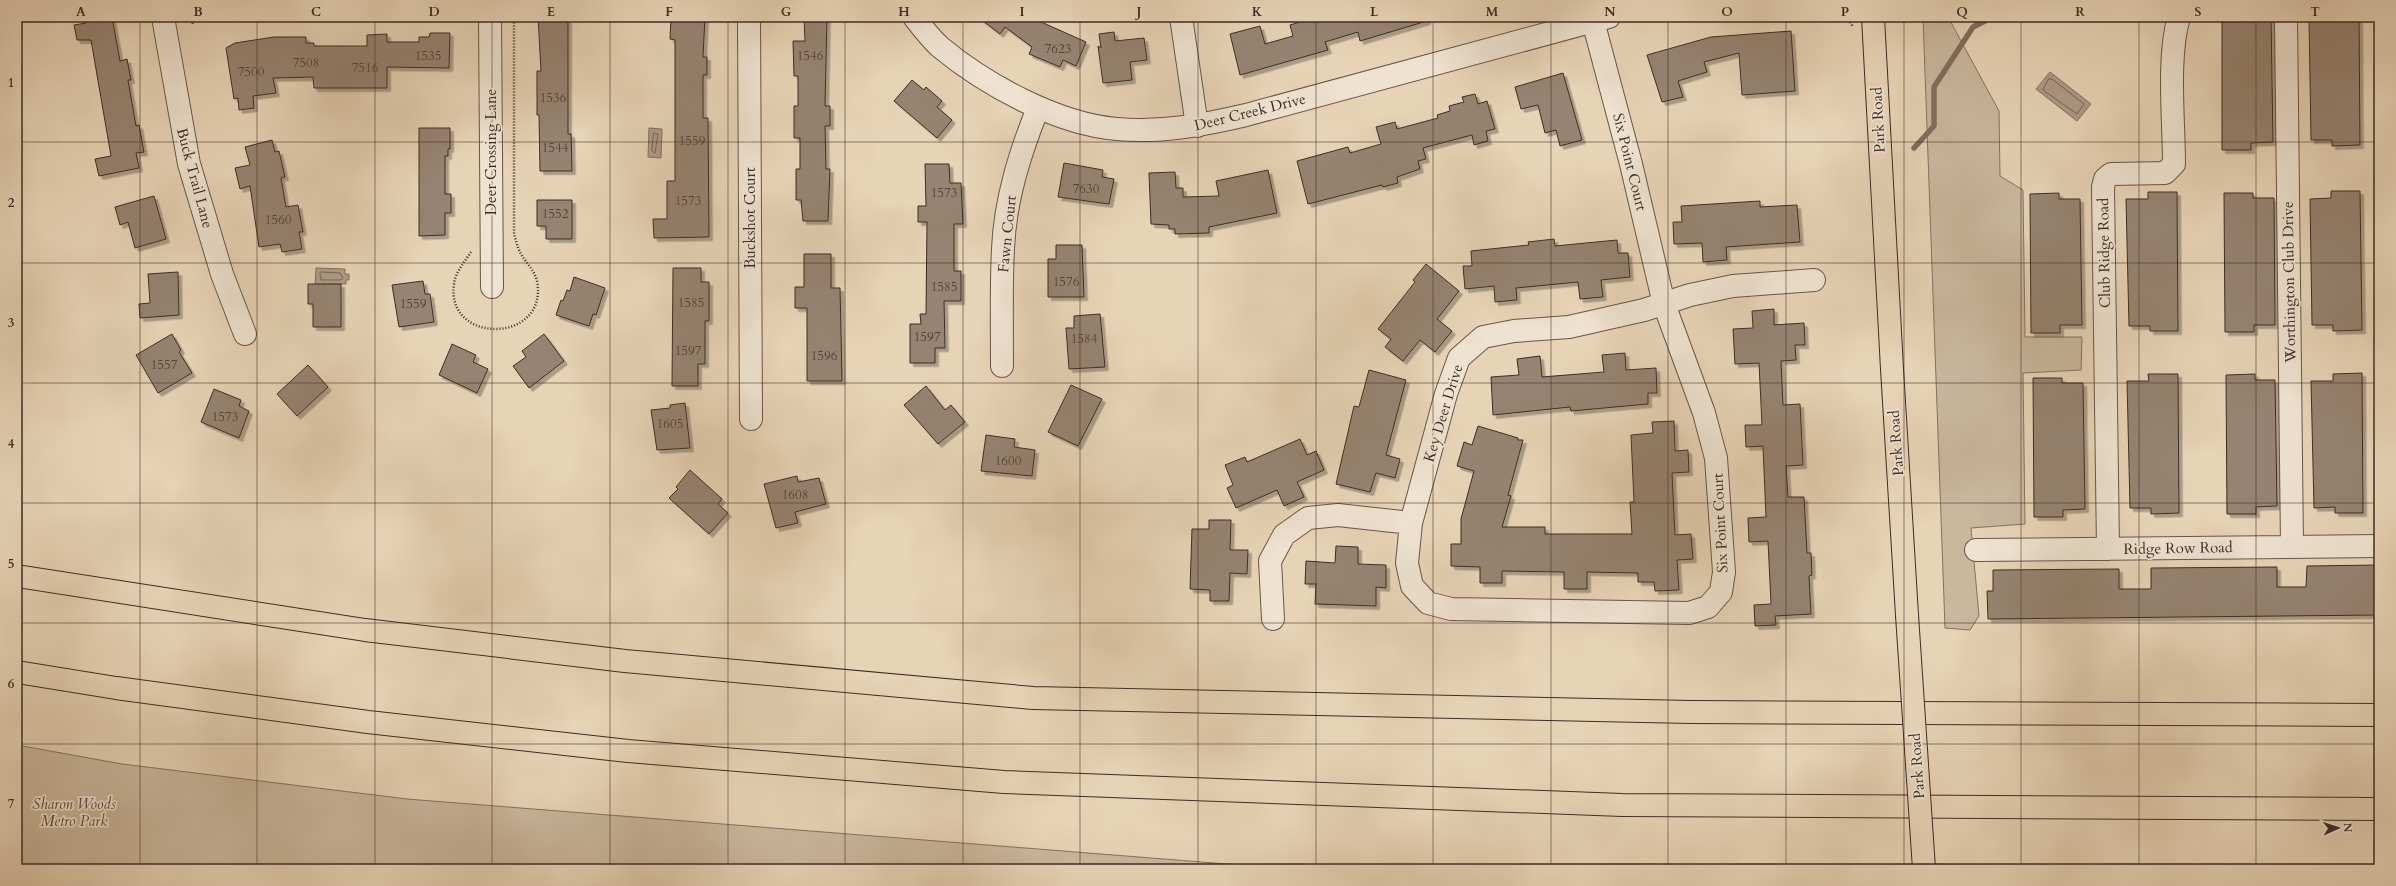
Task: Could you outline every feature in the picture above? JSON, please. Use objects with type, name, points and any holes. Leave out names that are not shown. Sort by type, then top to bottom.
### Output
[{"type":"main road","name":"Park Road","points":[[1873,17],[1892,369],[1924,869]]},
{"type":"main road","points":[[17,576],[397,634],[625,661],[1033,698],[1691,712],[2379,715]]},
{"type":"main road","points":[[17,672],[116,688],[376,723],[628,751],[1004,782],[1622,805],[2379,809]]},
{"type":"street","name":"Buck Trail Lane","points":[[163,17],[189,164],[222,274],[245,334]]},
{"type":"street","name":"Deer Crossing Lane","points":[[490,17],[492,287]]},
{"type":"street","name":"Buckshot Court","points":[[749,17],[751,419]]},
{"type":"street","name":"Deer Creek Drive","points":[[914,17],[940,46],[983,77],[1038,108],[1073,120],[1116,129],[1197,126],[1601,19]]},
{"type":"street","points":[[1181,17],[1197,126]]},
{"type":"street","name":"Club Ridge Road","points":[[2108,549],[2103,186],[2105,179],[2111,174],[2166,173],[2174,164],[2173,52],[2175,30],[2179,17]]},
{"type":"street","name":"Worthington Club Drive","points":[[2286,17],[2292,547]]},
{"type":"street","name":"Six Point Court","points":[[1428,603],[1451,609],[1689,613],[1708,607],[1721,592],[1724,572],[1716,458],[1704,413],[1664,304],[1631,164],[1601,19]]},
{"type":"street","name":"Fawn Court","points":[[1002,366],[1003,249],[1010,194],[1022,148],[1038,108]]},
{"type":"street","points":[[1664,304],[1690,295],[1733,286],[1814,280]]},
{"type":"street","name":"Key Deer Drive","points":[[1428,603],[1412,586],[1407,564],[1411,523],[1446,394],[1459,358],[1483,337],[1514,331],[1569,327],[1664,304]]},
{"type":"street","points":[[1273,619],[1270,561],[1284,535],[1308,518],[1338,515],[1411,523]]},
{"type":"street","name":"Ridge Row Road","points":[[1976,550],[2379,546]]},
{"type":"path","points":[[191,17],[193,24]]},
{"type":"green space","points":[[1923,17],[1948,17],[1999,111],[2000,176],[2023,190],[2025,337],[2082,337],[2081,370],[2023,373],[2025,524],[1971,528],[1979,616],[1970,630],[1945,628]]},
{"type":"green space","name":"Sharon Woods Metro Park","points":[[17,745],[122,764],[407,799],[1290,869],[17,869]]},
{"type":"water","points":[[2050,72],[2091,104],[2077,121],[2036,89]]},
{"type":"water","points":[[649,128],[662,129],[661,158],[648,157]]},
{"type":"water","points":[[316,268],[345,269],[345,274],[349,274],[349,280],[346,280],[346,284],[315,284]]},
{"type":"building","points":[[85,17],[112,17],[120,61],[127,59],[131,80],[128,80],[136,126],[139,125],[144,152],[136,153],[139,168],[99,176],[95,159],[111,156],[91,40],[77,40],[74,25],[86,23]]},
{"type":"building","points":[[538,17],[568,17],[568,134],[571,134],[572,171],[540,171],[539,115],[537,115],[537,71],[541,71]]},
{"type":"building","points":[[671,17],[705,17],[703,57],[707,57],[707,75],[703,75],[703,118],[708,118],[709,237],[654,238],[653,219],[667,219],[667,181],[675,181],[675,40],[670,39]]},
{"type":"building","points":[[804,17],[827,17],[825,106],[830,106],[830,126],[825,126],[826,169],[830,169],[828,221],[803,221],[801,200],[796,200],[796,169],[800,169],[800,138],[794,138],[794,106],[798,106],[798,76],[794,76],[793,41],[805,41]]},
{"type":"building","points":[[978,17],[1030,17],[1086,42],[1076,66],[1063,60],[1060,67],[1029,54],[1032,47],[1005,27],[1000,34]]},
{"type":"building","points":[[1316,17],[1427,17],[1427,21],[1360,41],[1358,32],[1325,42],[1328,50],[1240,75],[1230,34],[1260,26],[1265,44],[1293,36],[1290,25]]},
{"type":"building","points":[[2222,17],[2271,17],[2273,142],[2251,143],[2251,150],[2222,150]]},
{"type":"building","points":[[2309,17],[2359,17],[2360,145],[2332,146],[2332,140],[2311,140]]},
{"type":"building","points":[[1791,31],[1795,91],[1742,95],[1739,53],[1704,62],[1707,72],[1678,81],[1683,97],[1662,102],[1647,55],[1711,37]]},
{"type":"building","points":[[1114,32],[1115,41],[1144,38],[1147,60],[1130,62],[1132,80],[1103,83],[1098,46],[1101,48],[1099,34]]},
{"type":"building","points":[[430,33],[450,33],[449,68],[387,67],[387,88],[314,88],[313,77],[273,78],[276,93],[253,96],[254,108],[239,110],[238,98],[234,99],[226,48],[235,43],[274,37],[306,37],[306,43],[314,43],[314,46],[367,46],[367,35],[387,34],[387,42],[419,42],[419,37],[429,37]]},
{"type":"building","points":[[1563,73],[1582,140],[1560,146],[1556,130],[1545,133],[1538,105],[1521,109],[1515,87]]},
{"type":"building","points":[[912,80],[924,90],[926,87],[942,101],[937,107],[952,120],[937,138],[894,101]]},
{"type":"building","points":[[1475,94],[1478,104],[1487,101],[1495,129],[1486,131],[1488,141],[1474,145],[1472,135],[1423,148],[1426,159],[1418,161],[1420,169],[1397,177],[1398,183],[1383,187],[1382,185],[1308,204],[1297,161],[1348,147],[1350,153],[1381,144],[1376,127],[1395,122],[1397,129],[1438,118],[1437,115],[1450,111],[1449,106],[1464,102],[1462,97]]},
{"type":"building","points":[[419,128],[450,128],[450,149],[448,149],[448,156],[445,156],[445,194],[451,194],[451,213],[445,213],[445,235],[419,236]]},
{"type":"building","points":[[272,140],[275,152],[279,151],[285,177],[281,178],[286,207],[298,205],[303,232],[299,232],[302,249],[282,252],[280,244],[259,247],[250,186],[240,189],[235,168],[250,165],[245,147]]},
{"type":"building","points":[[1064,163],[1103,170],[1102,177],[1114,179],[1109,204],[1058,197]]},
{"type":"building","points":[[925,164],[949,164],[950,183],[961,183],[963,224],[954,224],[954,271],[961,271],[961,301],[944,301],[945,348],[935,348],[935,363],[910,363],[910,324],[921,324],[920,314],[926,314],[927,222],[918,222],[918,206],[926,206]]},
{"type":"building","points":[[1268,170],[1277,213],[1209,227],[1209,233],[1175,234],[1175,229],[1169,229],[1169,225],[1151,224],[1149,173],[1175,172],[1176,188],[1183,188],[1183,197],[1219,196],[1216,181]]},
{"type":"building","points":[[2331,191],[2360,191],[2362,330],[2333,331],[2333,325],[2312,325],[2310,199],[2331,198]]},
{"type":"building","points":[[2148,192],[2177,192],[2178,331],[2150,331],[2150,326],[2129,326],[2126,199],[2148,199]]},
{"type":"building","points":[[2059,193],[2059,199],[2080,199],[2082,325],[2060,325],[2060,333],[2031,333],[2030,194]]},
{"type":"building","points":[[2224,193],[2253,193],[2253,198],[2274,198],[2275,325],[2254,325],[2254,332],[2225,332]]},
{"type":"building","points":[[154,196],[166,239],[135,248],[128,222],[120,225],[115,207]]},
{"type":"building","points":[[537,200],[572,200],[572,239],[546,239],[546,226],[537,226]]},
{"type":"building","points":[[1760,201],[1760,207],[1797,205],[1800,242],[1726,247],[1727,260],[1703,262],[1702,243],[1674,244],[1673,222],[1682,222],[1681,206]]},
{"type":"building","points":[[1554,239],[1555,246],[1617,240],[1618,253],[1628,253],[1630,277],[1601,280],[1603,297],[1580,299],[1578,282],[1516,288],[1517,300],[1495,302],[1494,286],[1465,289],[1463,266],[1472,266],[1471,251],[1529,245],[1528,242]]},
{"type":"building","points":[[1056,245],[1082,245],[1084,297],[1048,297],[1048,259],[1056,259]]},
{"type":"building","points":[[804,254],[831,254],[831,288],[840,288],[842,381],[807,381],[807,308],[795,308],[795,287],[804,287]]},
{"type":"building","points":[[1426,264],[1459,291],[1437,319],[1452,331],[1435,352],[1420,340],[1403,361],[1385,347],[1391,339],[1378,329],[1415,282],[1413,280]]},
{"type":"building","points":[[673,268],[701,268],[701,282],[709,282],[709,321],[705,321],[705,364],[698,364],[698,386],[672,386]]},
{"type":"building","points":[[178,272],[179,315],[140,318],[139,304],[150,303],[148,274]]},
{"type":"building","points":[[574,277],[605,288],[596,315],[593,314],[589,326],[556,315],[561,300],[563,301],[567,290],[570,291]]},
{"type":"building","points":[[423,281],[425,294],[430,294],[434,322],[399,327],[392,285]]},
{"type":"building","points":[[308,284],[341,284],[341,327],[313,327],[313,304],[308,304]]},
{"type":"building","points":[[1774,309],[1774,325],[1804,323],[1805,345],[1795,345],[1796,360],[1781,361],[1783,405],[1800,404],[1803,465],[1786,466],[1788,497],[1804,497],[1807,553],[1811,553],[1812,575],[1809,576],[1811,614],[1775,616],[1776,625],[1755,626],[1754,605],[1771,604],[1768,541],[1749,542],[1748,518],[1766,517],[1763,446],[1746,447],[1745,425],[1762,425],[1759,363],[1735,364],[1733,329],[1753,328],[1752,311]]},
{"type":"building","points":[[1100,314],[1105,367],[1069,369],[1066,328],[1074,328],[1074,316]]},
{"type":"building","points":[[172,334],[181,350],[179,352],[192,373],[158,393],[136,355]]},
{"type":"building","points":[[544,334],[564,361],[529,388],[513,366],[526,357],[522,351]]},
{"type":"building","points":[[452,344],[476,355],[473,362],[488,369],[477,393],[439,375]]},
{"type":"building","points":[[1625,353],[1626,370],[1656,368],[1657,393],[1648,393],[1648,404],[1571,411],[1570,407],[1493,415],[1491,377],[1519,375],[1517,359],[1540,356],[1542,377],[1604,372],[1602,355]]},
{"type":"building","points":[[308,365],[328,387],[297,416],[277,394]]},
{"type":"building","points":[[1369,370],[1406,380],[1386,455],[1400,459],[1395,478],[1376,473],[1370,492],[1336,484],[1354,406],[1359,407]]},
{"type":"building","points":[[2362,373],[2363,513],[2335,513],[2335,507],[2314,508],[2311,381],[2333,381],[2333,374]]},
{"type":"building","points":[[2148,374],[2178,374],[2179,513],[2151,514],[2151,508],[2130,508],[2127,381],[2149,381]]},
{"type":"building","points":[[2255,374],[2255,380],[2275,380],[2277,506],[2256,507],[2256,514],[2227,514],[2226,375]]},
{"type":"building","points":[[2033,378],[2062,378],[2062,383],[2083,383],[2085,509],[2063,510],[2063,517],[2034,517]]},
{"type":"building","points":[[1071,385],[1102,399],[1078,446],[1048,432]]},
{"type":"building","points":[[926,386],[945,410],[951,405],[965,422],[938,444],[904,405]]},
{"type":"building","points":[[214,389],[241,400],[239,406],[249,411],[239,438],[201,422]]},
{"type":"building","points":[[685,403],[690,448],[657,450],[651,410],[670,408],[670,405]]},
{"type":"building","points":[[1674,421],[1675,451],[1688,450],[1689,472],[1672,473],[1675,535],[1691,534],[1693,559],[1677,560],[1679,590],[1655,591],[1654,582],[1638,582],[1638,573],[1587,572],[1587,589],[1564,589],[1564,572],[1502,571],[1502,583],[1480,583],[1480,567],[1451,566],[1451,544],[1461,544],[1461,519],[1474,471],[1457,466],[1464,442],[1472,445],[1478,426],[1518,438],[1518,440],[1523,440],[1508,495],[1511,496],[1502,527],[1545,527],[1545,534],[1632,534],[1630,502],[1634,502],[1631,435],[1653,433],[1652,422]]},
{"type":"building","points":[[986,435],[1015,439],[1014,447],[1035,450],[1032,476],[981,471]]},
{"type":"building","points":[[1300,439],[1307,455],[1316,451],[1324,470],[1297,482],[1304,497],[1284,506],[1277,490],[1236,508],[1227,488],[1233,485],[1225,465],[1245,457],[1247,462]]},
{"type":"building","points":[[690,470],[722,499],[718,504],[728,513],[709,534],[669,498],[678,489],[676,487]]},
{"type":"building","points":[[797,476],[798,482],[819,478],[826,504],[795,512],[798,523],[776,528],[764,484]]},
{"type":"building","points":[[1209,520],[1231,520],[1230,550],[1248,550],[1247,574],[1230,573],[1229,601],[1210,601],[1210,590],[1190,589],[1192,529],[1209,529]]},
{"type":"building","points":[[1336,546],[1358,547],[1358,564],[1386,565],[1386,588],[1376,587],[1376,606],[1315,604],[1316,584],[1305,584],[1306,561],[1335,563]]},
{"type":"building","points":[[2379,565],[2379,615],[1988,619],[1987,591],[1993,591],[1993,570],[2119,569],[2119,589],[2151,589],[2151,568],[2277,567],[2277,587],[2306,587],[2307,566]]},
{"type":"waterway","points":[[1914,148],[1934,126],[1934,87],[1973,27],[1993,17]]}]
